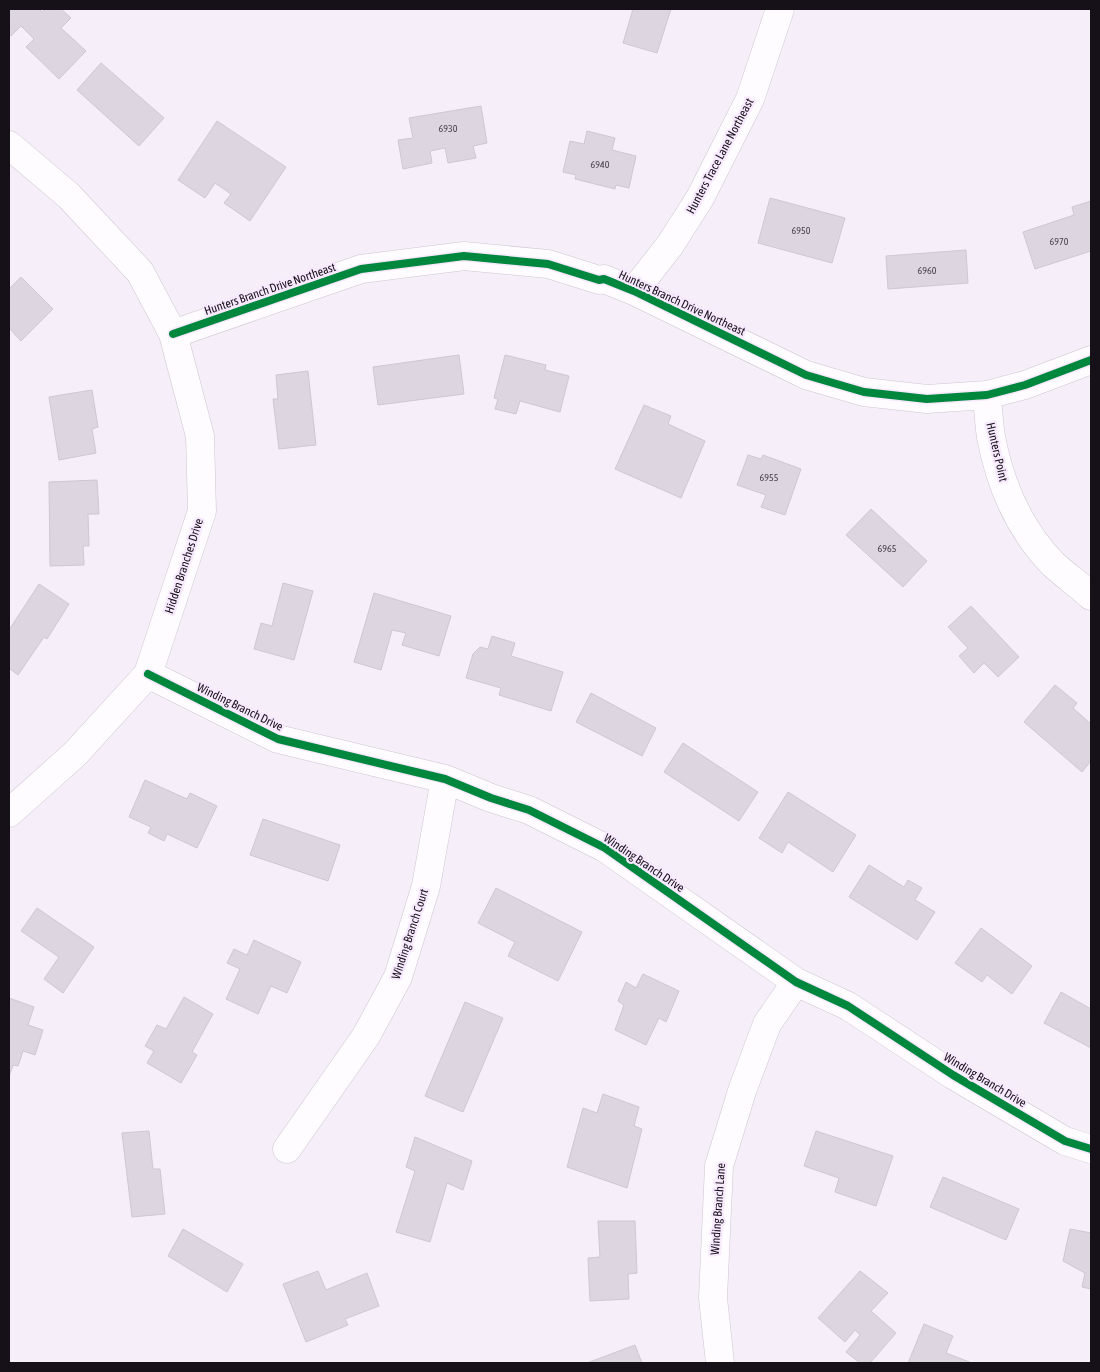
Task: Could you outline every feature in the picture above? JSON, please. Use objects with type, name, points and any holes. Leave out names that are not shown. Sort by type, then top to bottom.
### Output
[{"type":"street","name":"Hunters Trace Lane Northeast","points":[[634,291],[670,245],[700,198],[750,99],[780,9]]},
{"type":"street","name":"Hidden Branches Drive","points":[[9,145],[69,196],[140,272],[173,334],[200,436],[202,511],[148,674],[75,754],[9,813]]},
{"type":"street","name":"Hunters Branch Drive Northeast","points":[[173,334],[361,269],[464,256],[548,264],[599,280],[604,279],[634,291],[806,375],[864,392],[927,399],[987,395],[1025,385],[1091,360]]},
{"type":"street","name":"Hunters Point","points":[[987,395],[991,436],[1000,474],[1012,506],[1030,536],[1053,563],[1091,596]]},
{"type":"street","name":"Winding Branch Drive","points":[[148,674],[278,739],[445,779],[491,798],[529,810],[605,848],[796,982],[848,1006],[953,1075],[1065,1142],[1091,1149]]},
{"type":"street","name":"Winding Branch Court","points":[[287,1149],[366,1036],[398,978],[426,886],[445,779]]},
{"type":"street","name":"Winding Branch Lane","points":[[720,1363],[713,1298],[719,1166],[742,1091],[767,1024],[796,982]]},
{"type":"building","points":[[9,9],[39,9],[42,12],[45,9],[61,9],[71,18],[61,28],[86,51],[59,79],[26,47],[34,39],[21,26],[11,36],[9,34]]},
{"type":"building","points":[[633,9],[671,9],[657,53],[623,43]]},
{"type":"building","points":[[101,63],[164,118],[139,146],[77,90]]},
{"type":"building","points":[[481,106],[487,143],[473,146],[476,158],[448,163],[445,148],[430,151],[432,163],[403,169],[398,140],[413,138],[409,118]]},
{"type":"building","points":[[217,121],[286,167],[250,221],[224,203],[231,194],[215,183],[205,198],[178,180]]},
{"type":"building","points":[[587,131],[615,138],[612,150],[636,156],[629,188],[616,185],[615,189],[575,179],[576,175],[563,172],[570,141],[584,144]]},
{"type":"building","points":[[770,198],[845,218],[832,263],[758,243]]},
{"type":"building","points":[[1091,201],[1091,251],[1035,269],[1023,232],[1074,215],[1072,207]]},
{"type":"building","points":[[966,250],[968,283],[888,289],[886,256]]},
{"type":"building","points":[[21,277],[53,309],[21,341],[9,328],[9,287]]},
{"type":"building","points":[[459,355],[464,394],[378,405],[373,367]]},
{"type":"building","points":[[505,355],[546,365],[545,370],[569,376],[560,412],[520,401],[516,414],[495,409],[498,399],[494,398]]},
{"type":"building","points":[[308,371],[316,445],[279,449],[273,399],[278,399],[276,375]]},
{"type":"building","points":[[92,390],[98,427],[92,429],[96,453],[59,460],[49,397]]},
{"type":"building","points":[[644,405],[671,416],[668,424],[705,441],[681,498],[615,469]]},
{"type":"building","points":[[748,455],[761,459],[763,455],[801,469],[785,515],[761,507],[766,495],[737,485]]},
{"type":"building","points":[[97,480],[99,514],[88,514],[89,546],[83,546],[84,565],[50,566],[49,482]]},
{"type":"building","points":[[871,509],[927,561],[903,587],[846,535]]},
{"type":"building","points":[[283,583],[313,591],[294,660],[254,649],[261,623],[272,626]]},
{"type":"building","points":[[39,584],[69,604],[47,639],[44,637],[18,675],[9,668],[9,630]]},
{"type":"building","points":[[374,593],[451,616],[439,656],[402,645],[406,633],[392,630],[381,670],[354,662]]},
{"type":"building","points":[[971,606],[1019,657],[998,677],[984,663],[974,673],[959,656],[968,648],[948,627]]},
{"type":"building","points":[[492,636],[515,643],[511,656],[563,672],[551,711],[499,695],[501,688],[466,678],[473,654],[480,647],[488,649]]},
{"type":"building","points":[[1055,685],[1077,703],[1073,708],[1091,724],[1091,761],[1082,772],[1024,722]]},
{"type":"building","points":[[591,693],[656,728],[642,756],[576,722]]},
{"type":"building","points":[[683,743],[758,792],[739,821],[664,772]]},
{"type":"building","points":[[145,780],[187,799],[190,793],[217,806],[197,848],[167,834],[164,841],[148,833],[151,827],[129,817]]},
{"type":"building","points":[[788,792],[856,835],[833,872],[788,842],[782,853],[759,838]]},
{"type":"building","points":[[263,819],[340,845],[328,881],[250,855]]},
{"type":"building","points":[[869,865],[904,887],[908,880],[922,888],[915,900],[935,912],[917,940],[849,897]]},
{"type":"building","points":[[496,888],[582,932],[558,981],[508,956],[515,942],[478,923]]},
{"type":"building","points":[[37,908],[94,947],[63,993],[44,979],[59,957],[21,931]]},
{"type":"building","points":[[981,928],[1032,966],[1012,994],[987,975],[982,982],[955,963]]},
{"type":"building","points":[[254,940],[301,962],[287,993],[271,986],[258,1014],[226,999],[240,969],[227,963],[234,949],[247,955]]},
{"type":"building","points":[[643,974],[679,991],[666,1022],[659,1018],[646,1045],[615,1030],[624,1005],[618,1001],[626,982],[636,988]]},
{"type":"building","points":[[1061,992],[1091,1009],[1091,1048],[1044,1023]]},
{"type":"building","points":[[184,997],[213,1014],[192,1052],[197,1055],[181,1083],[147,1063],[154,1051],[145,1046],[157,1025],[166,1029]]},
{"type":"building","points":[[9,998],[34,1007],[28,1025],[43,1030],[35,1055],[23,1051],[18,1066],[13,1065],[9,1077]]},
{"type":"building","points":[[465,1002],[503,1018],[463,1112],[425,1096]]},
{"type":"building","points":[[603,1094],[639,1107],[634,1126],[642,1129],[627,1188],[567,1167],[583,1108],[597,1113]]},
{"type":"building","points":[[149,1131],[153,1169],[160,1169],[165,1214],[132,1217],[122,1133]]},
{"type":"building","points":[[816,1131],[893,1156],[876,1206],[835,1192],[839,1178],[804,1166]]},
{"type":"building","points":[[415,1137],[472,1161],[463,1190],[447,1183],[430,1242],[396,1232],[415,1171],[406,1167]]},
{"type":"building","points":[[943,1177],[1019,1209],[1006,1240],[930,1207]]},
{"type":"building","points":[[598,1221],[635,1221],[637,1273],[628,1274],[629,1299],[590,1301],[588,1258],[600,1257]]},
{"type":"building","points":[[183,1229],[243,1264],[227,1292],[168,1256]]},
{"type":"building","points":[[1070,1229],[1091,1233],[1091,1289],[1082,1287],[1085,1273],[1063,1261]]},
{"type":"building","points":[[318,1271],[326,1290],[367,1273],[379,1306],[345,1319],[348,1325],[306,1342],[283,1284]]},
{"type":"building","points":[[860,1271],[888,1293],[871,1311],[896,1333],[870,1363],[860,1363],[846,1352],[860,1335],[855,1330],[845,1342],[818,1318]]},
{"type":"building","points":[[924,1324],[953,1336],[946,1353],[972,1363],[908,1363]]},
{"type":"building","points":[[635,1345],[642,1363],[587,1363]]},
{"type":"cycle path","points":[[173,334],[361,269],[464,256],[548,264],[599,280],[604,279],[634,291],[806,375],[864,392],[927,399],[987,395],[1025,385],[1091,360]]},
{"type":"cycle path","points":[[148,674],[278,739],[445,779],[491,798],[529,810],[605,848],[796,982],[848,1006],[953,1075],[1065,1141],[1091,1149]]}]
